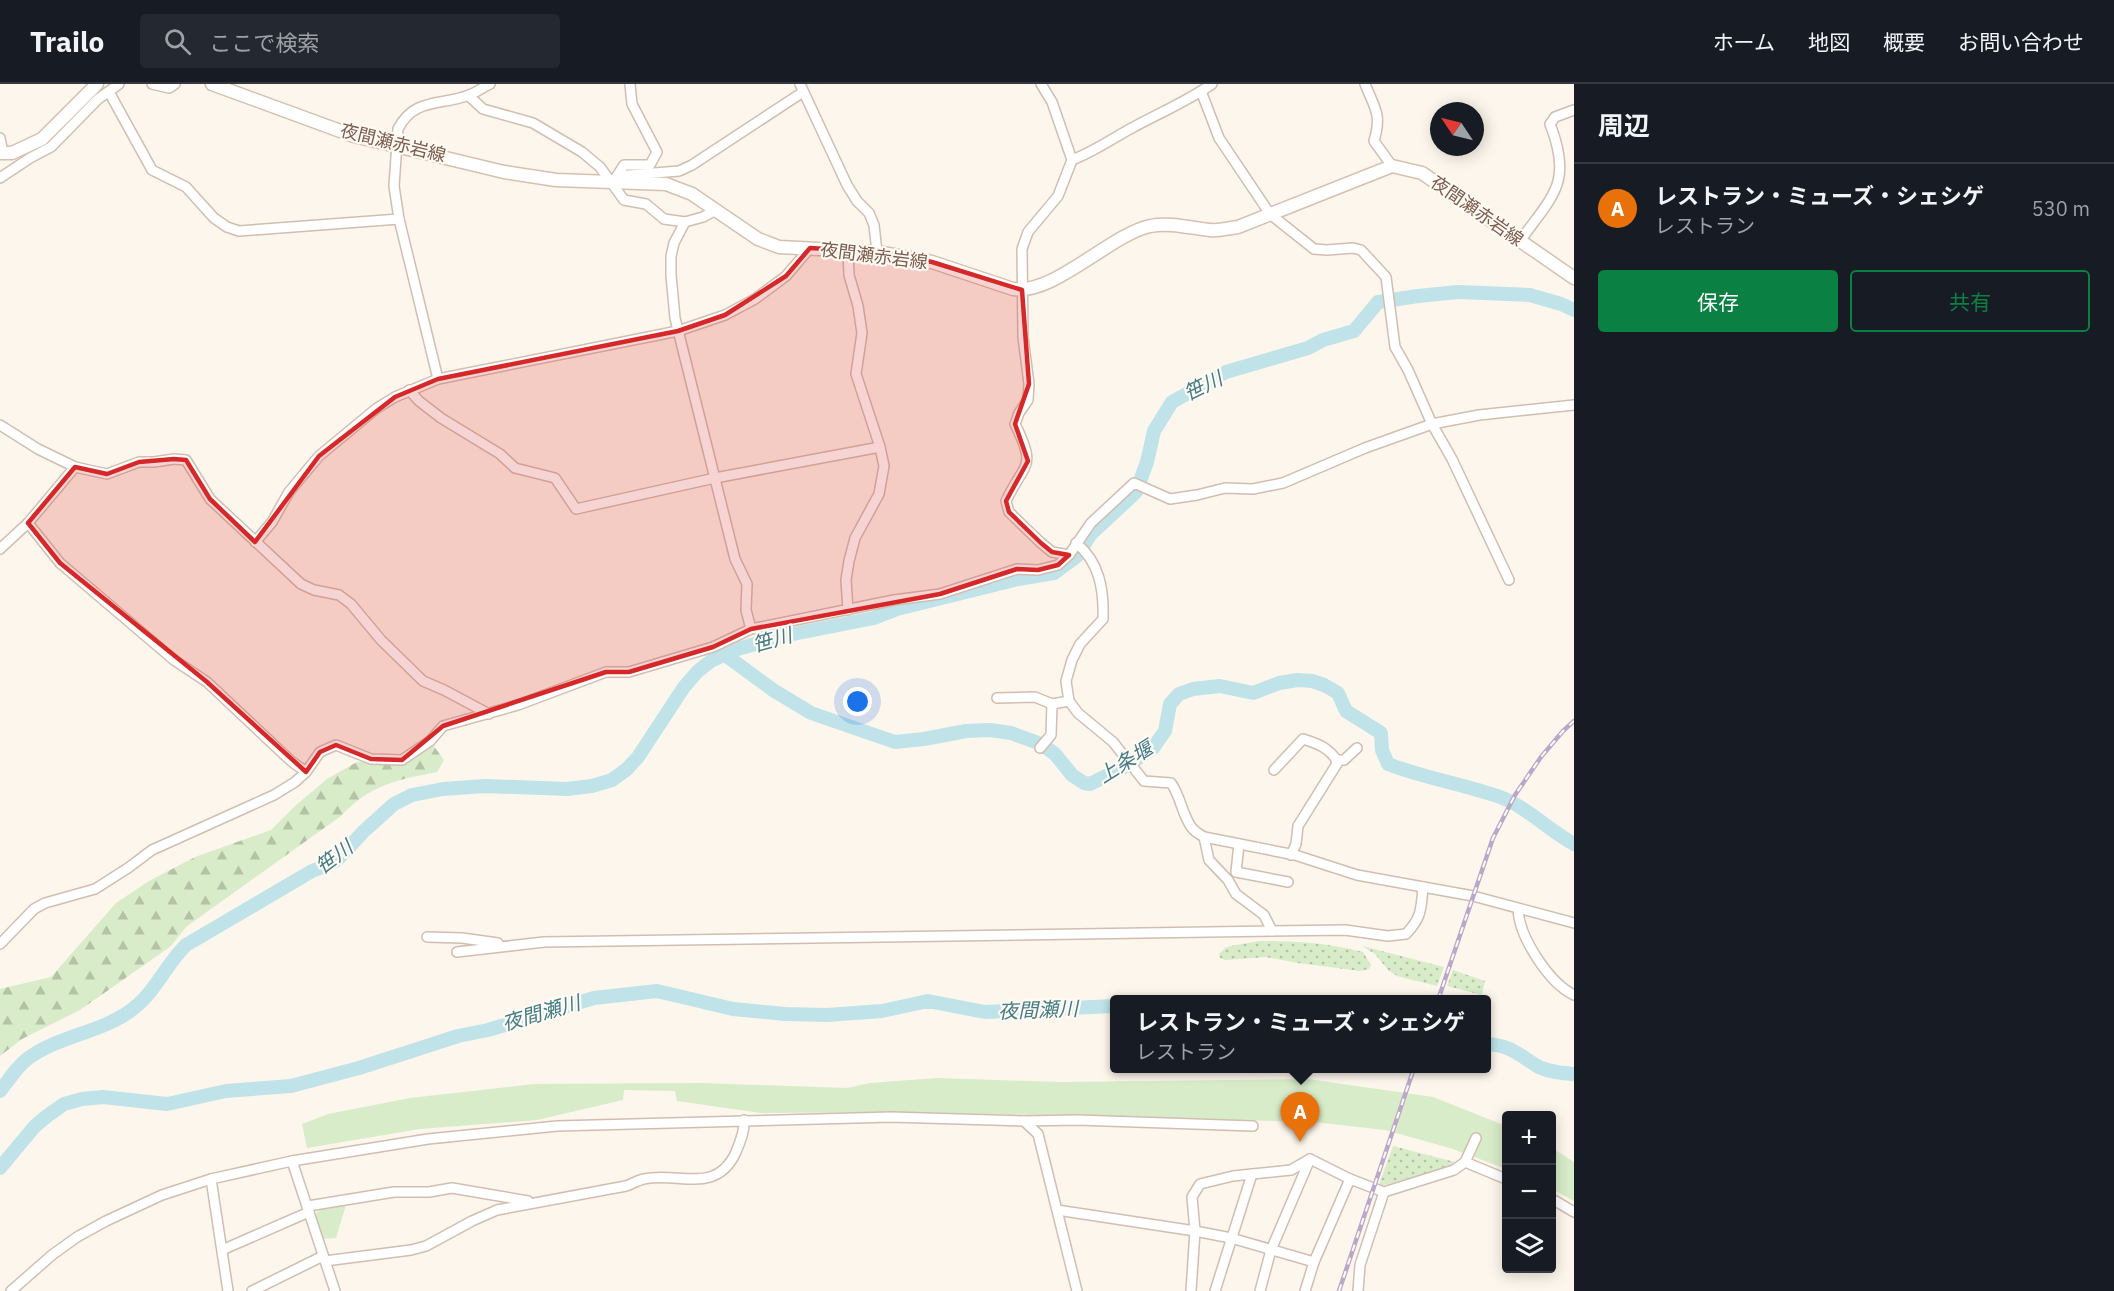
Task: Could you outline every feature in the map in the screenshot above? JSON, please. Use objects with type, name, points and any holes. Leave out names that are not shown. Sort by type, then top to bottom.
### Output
[{"type":"main road","points":[[2,153],[12,153],[42,139],[97,84]]},
{"type":"main road","name":"夜間瀬赤岩線","points":[[212,84],[354,136],[504,172],[556,180],[614,180],[666,184],[692,194],[758,239],[779,247],[877,252],[932,262],[993,283],[1022,290]]},
{"type":"main road","points":[[1022,290],[1057,277],[1150,226],[1173,225],[1213,230],[1238,227],[1392,166]]},
{"type":"main road","name":"夜間瀬赤岩線","points":[[1392,166],[1422,173],[1574,278]]},
{"type":"street","points":[[0,178],[51,147],[98,99],[119,84]]},
{"type":"street","points":[[152,84],[169,88],[175,84]]},
{"type":"street","points":[[438,379],[399,219],[394,186],[398,129],[402,120],[428,103],[469,96],[490,84]]},
{"type":"street","points":[[614,180],[624,165],[650,165],[657,152],[632,104],[630,84]]},
{"type":"street","points":[[1041,84],[1052,102],[1072,160],[1058,196],[1028,232],[1022,249],[1023,338],[1029,384],[1028,400],[1015,424],[1027,449],[1028,461],[1006,501],[1009,512],[1041,543],[1052,552],[1069,555]]},
{"type":"street","points":[[1072,160],[1096,150],[1212,84]]},
{"type":"street","points":[[1365,84],[1378,117],[1379,124],[1374,141],[1392,166]]},
{"type":"street","points":[[614,180],[679,171],[692,165],[801,88],[846,185],[869,213],[874,225],[877,252]]},
{"type":"street","points":[[109,92],[152,170],[186,187],[214,218],[227,227],[239,231],[399,219]]},
{"type":"street","points":[[1201,92],[1219,138],[1270,214],[1314,249],[1353,248],[1361,250],[1386,277],[1395,347],[1432,424],[1452,459],[1509,580]]},
{"type":"street","points":[[469,96],[483,109],[519,118],[553,134],[582,152],[614,180],[624,200],[646,204],[664,219],[685,222],[703,217],[716,210]]},
{"type":"street","points":[[1520,241],[1555,193],[1560,181],[1558,147],[1550,124],[1555,117],[1574,110]]},
{"type":"street","points":[[0,138],[2,153]]},
{"type":"street","points":[[685,222],[674,243],[671,256],[678,331],[735,559],[747,584],[746,610],[751,629]]},
{"type":"street","points":[[255,542],[272,522],[289,492],[319,456],[377,408],[409,390],[438,379],[678,331],[726,315],[755,299],[786,276],[810,248]]},
{"type":"street","points":[[848,251],[849,275],[858,306],[862,333],[856,374],[884,466],[883,482],[879,494],[855,538],[849,561],[846,580],[848,610]]},
{"type":"street","points":[[409,390],[441,418],[500,454],[515,468],[555,478],[576,509],[715,478],[880,447]]},
{"type":"street","points":[[0,944],[34,909],[45,903],[95,888],[152,850],[274,795],[306,772],[320,752],[336,745],[371,759],[402,760],[430,741],[443,726],[489,714],[606,672],[629,672],[713,647],[751,629],[894,600],[940,594],[1017,569],[1038,570],[1058,565],[1080,546],[1090,523],[1138,485],[1170,499],[1225,488],[1252,489],[1283,483],[1365,448],[1432,424],[1479,415],[1574,405]]},
{"type":"street","points":[[0,425],[38,449],[75,467],[107,474],[139,462],[186,460],[210,499],[301,584],[314,590],[339,595],[351,604],[381,640],[423,681],[489,714]]},
{"type":"street","points":[[0,549],[28,523],[75,467]]},
{"type":"street","points":[[28,523],[60,563],[174,660],[207,682],[291,761],[306,772]]},
{"type":"street","points":[[1080,546],[1098,572],[1103,597],[1103,619],[1080,644],[1072,660],[1066,681],[1069,701],[1078,713],[1113,742],[1144,781],[1171,783],[1178,792],[1192,829],[1204,837],[1291,855],[1357,874],[1473,896],[1574,923]]},
{"type":"street","points":[[997,698],[1035,697],[1052,704],[1069,701]]},
{"type":"street","points":[[1043,745],[1051,735],[1052,704]]},
{"type":"street","points":[[1274,770],[1303,739],[1323,746],[1338,762],[1298,826],[1296,844],[1291,855]]},
{"type":"street","points":[[1336,760],[1344,760],[1357,748]]},
{"type":"street","points":[[1204,837],[1209,861],[1228,880],[1236,894],[1264,915],[1272,931]]},
{"type":"street","points":[[1239,844],[1236,872],[1288,882]]},
{"type":"street","points":[[457,952],[544,942],[1345,930],[1388,936],[1406,934],[1417,922],[1423,887]]},
{"type":"street","points":[[1518,909],[1527,939],[1546,970],[1550,976],[1574,995]]},
{"type":"street","points":[[427,937],[482,940],[509,945]]},
{"type":"street","points":[[11,1291],[77,1238],[106,1221],[162,1195],[211,1179],[292,1161],[428,1139],[542,1126],[891,1117],[1252,1126]]},
{"type":"street","points":[[252,1291],[324,1258],[418,1248],[496,1210],[626,1186],[645,1179],[694,1180],[716,1175],[732,1159],[742,1135],[744,1120]]},
{"type":"street","points":[[1024,1121],[1038,1134],[1077,1291]]},
{"type":"street","points":[[1310,1160],[1384,1192],[1454,1170],[1465,1162],[1476,1138]]},
{"type":"street","points":[[1191,1291],[1195,1231],[1192,1197],[1200,1184],[1233,1176],[1291,1170],[1310,1160]]},
{"type":"street","points":[[1260,1291],[1271,1250],[1310,1160]]},
{"type":"street","points":[[292,1161],[335,1291]]},
{"type":"street","points":[[1465,1162],[1502,1177]]},
{"type":"street","points":[[1215,1291],[1251,1174]]},
{"type":"street","points":[[211,1179],[228,1291]]},
{"type":"street","points":[[1305,1291],[1314,1262],[1350,1179]]},
{"type":"street","points":[[222,1250],[308,1209],[394,1192],[429,1192],[452,1188],[535,1202]]},
{"type":"street","points":[[1358,1291],[1360,1265],[1384,1192]]},
{"type":"street","points":[[1556,1202],[1574,1212]]},
{"type":"street","points":[[1057,1210],[1231,1238],[1314,1262]]},
{"type":"highlighted area","points":[[810,248],[877,252],[932,262],[1022,290],[1029,384],[1015,424],[1028,461],[1006,501],[1009,512],[1041,543],[1052,552],[1069,555],[1058,565],[1038,570],[1017,569],[940,594],[751,629],[713,647],[629,672],[606,672],[443,726],[402,760],[371,759],[336,745],[320,752],[306,772],[207,682],[60,563],[28,523],[75,467],[107,474],[139,462],[186,460],[210,499],[255,542],[319,456],[395,397],[438,379],[678,331],[725,315],[786,276]]},
{"type":"green space","points":[[433,745],[444,760],[437,772],[385,785],[363,797],[341,816],[186,927],[171,946],[80,1010],[22,1039],[0,1056],[0,989],[51,977],[116,903],[149,881],[195,857],[271,830],[327,779],[357,762],[399,763]]},
{"type":"green space","points":[[1259,941],[1337,946],[1363,952],[1371,965],[1369,969],[1360,971],[1266,957],[1225,960],[1220,958],[1219,954],[1225,948]]},
{"type":"green space","points":[[1362,946],[1444,967],[1437,986],[1397,976],[1388,970],[1375,954]]},
{"type":"green space","points":[[1453,970],[1485,981],[1482,995],[1447,986]]},
{"type":"green space","points":[[937,1078],[1059,1082],[1308,1079],[1433,1097],[1502,1124],[1502,1168],[1450,1148],[1385,1130],[1314,1122],[910,1112],[761,1113],[677,1101],[675,1091],[624,1090],[623,1100],[537,1120],[420,1129],[307,1148],[302,1124],[328,1114],[410,1098],[534,1084],[701,1083],[847,1088],[870,1083]]},
{"type":"green space","points":[[1393,1146],[1455,1162],[1457,1164],[1378,1187]]},
{"type":"green space","points":[[1556,1151],[1574,1162],[1574,1201],[1556,1191]]},
{"type":"green space","points":[[346,1205],[336,1238],[321,1239],[315,1215],[321,1208]]},
{"type":"waterway","name":"笹川","points":[[0,1091],[19,1067],[37,1052],[105,1025],[130,1011],[153,988],[186,945],[312,871],[338,859],[394,804],[412,795],[443,789],[485,786],[567,789],[592,786],[612,780],[638,757],[684,687],[698,671],[711,661],[734,650],[783,636],[874,618],[897,609],[1018,579],[1054,573],[1077,556],[1090,535],[1136,492],[1147,462],[1154,431],[1172,402],[1226,372],[1308,348],[1323,340],[1354,331],[1378,302],[1458,292],[1530,295],[1574,310]]},
{"type":"waterway","name":"上条堰","points":[[724,654],[773,690],[811,713],[895,742],[966,731],[990,730],[1011,733],[1041,744],[1055,754],[1072,775],[1090,784],[1130,764],[1153,748],[1165,731],[1170,704],[1179,694],[1193,689],[1220,686],[1253,693],[1279,683],[1298,680],[1312,681],[1338,693],[1346,711],[1381,733],[1382,750],[1388,764],[1510,801],[1574,844]]},
{"type":"waterway","name":"夜間瀬川","points":[[0,1168],[35,1126],[64,1104],[103,1097],[167,1104],[226,1091],[291,1086],[594,998],[657,991],[733,1009],[827,1015],[882,1011],[928,1001],[985,1012],[1110,1006]]},
{"type":"waterway","name":"夜間瀬川","points":[[1491,1045],[1508,1048],[1546,1070],[1574,1074]]},
{"type":"railway","points":[[1440,995],[1493,838],[1515,795],[1541,757],[1574,721]]},
{"type":"railway","points":[[1339,1291],[1412,1073]]},
{"type":"place","name":"レストラン・ミューズ・シェシゲ","points":[[1300,1142]]}]
